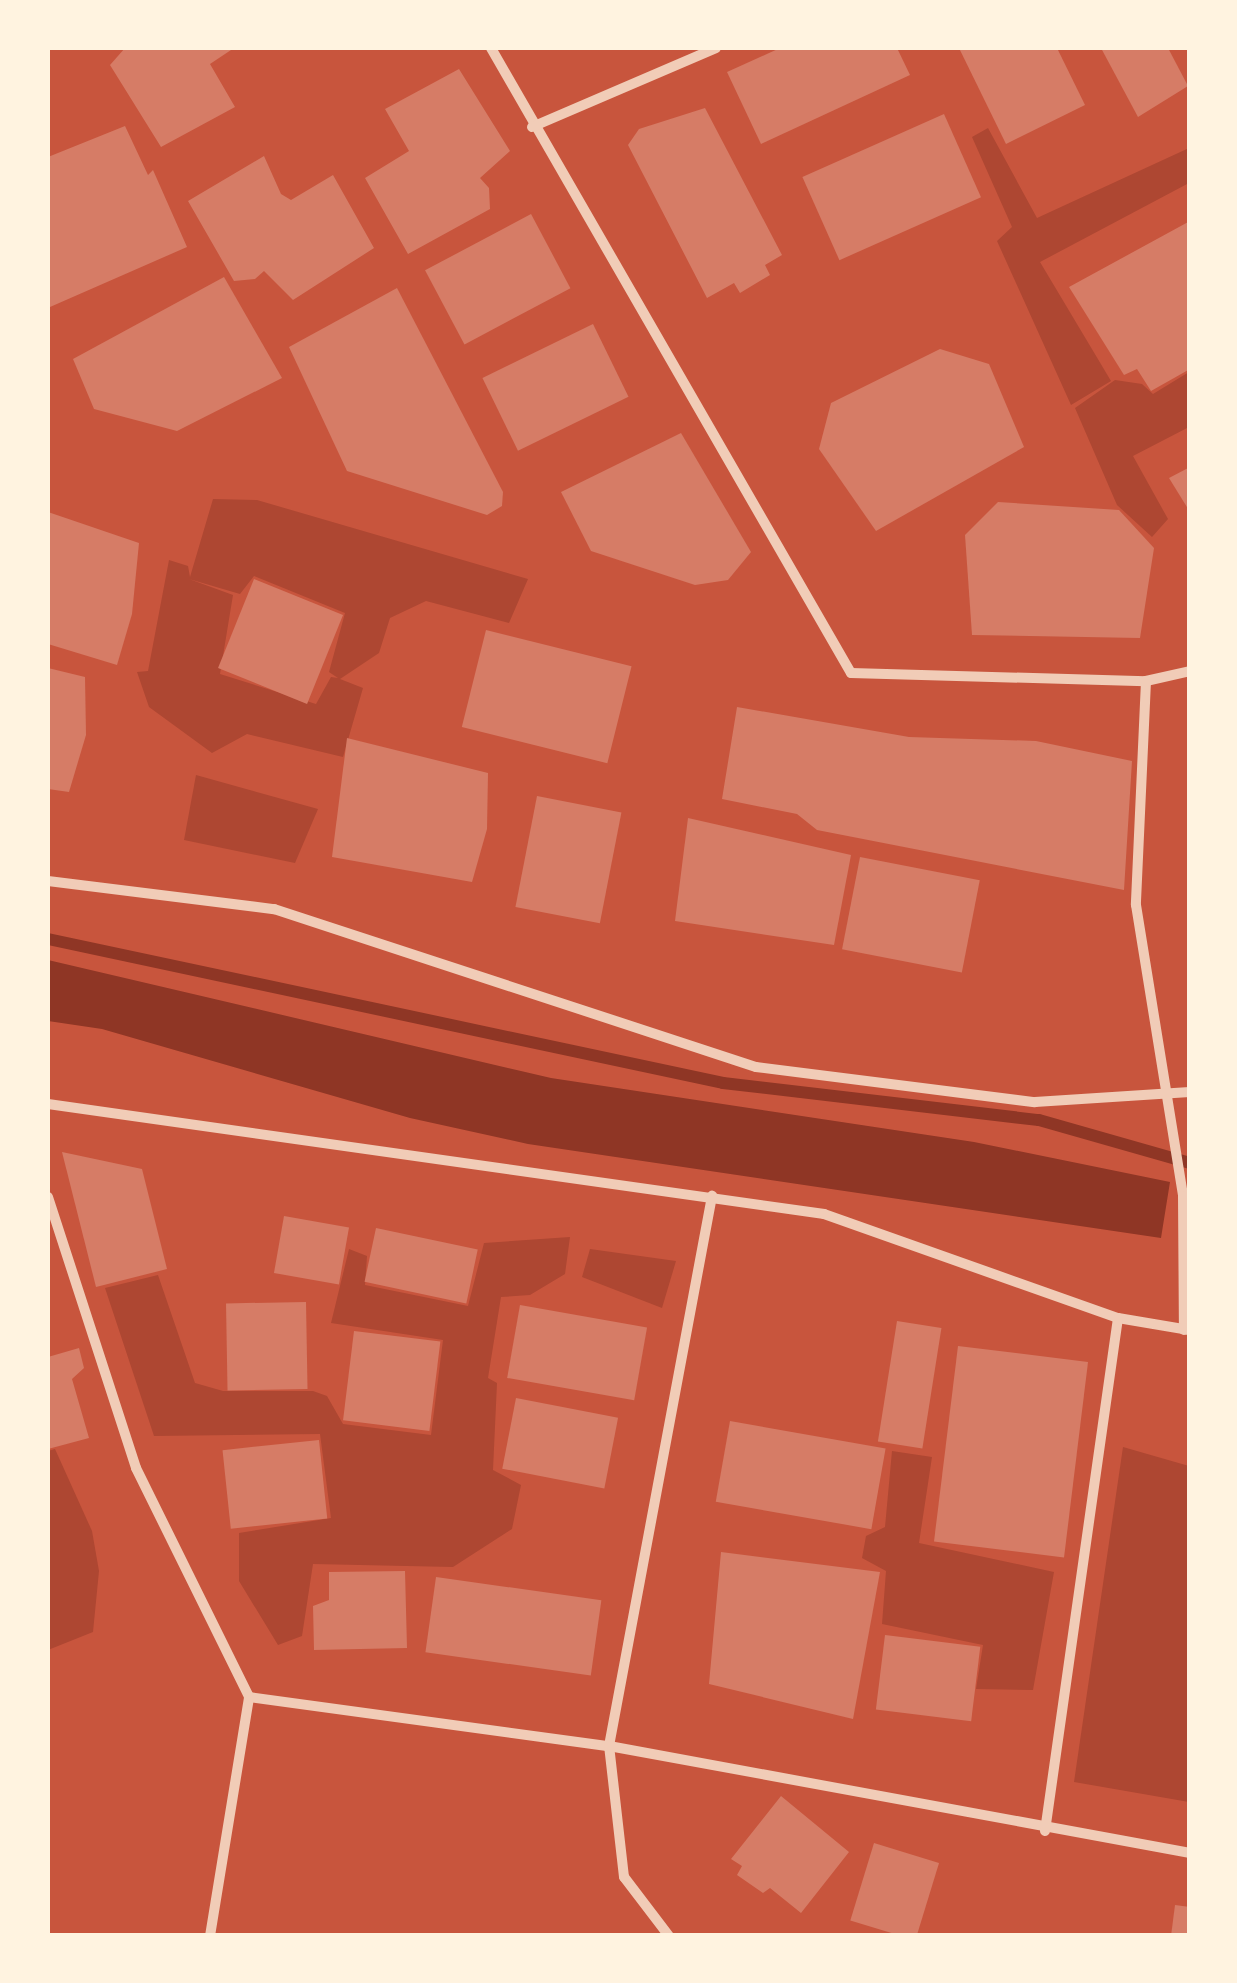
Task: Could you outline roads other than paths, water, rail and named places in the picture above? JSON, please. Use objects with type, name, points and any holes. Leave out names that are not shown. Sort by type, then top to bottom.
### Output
[{"type":"street","points":[[491,48],[532,127],[851,673],[1146,680],[1190,672]]},
{"type":"street","points":[[532,127],[716,48]]},
{"type":"street","points":[[48,1104],[824,1214],[1118,1318],[1187,1330],[1183,1196],[1171,1091],[1136,905],[1146,680]]},
{"type":"street","points":[[48,881],[274,909],[756,1067],[1036,1102],[1190,1092]]},
{"type":"street","points":[[669,1936],[624,1877],[609,1746],[712,1196]]},
{"type":"street","points":[[48,1197],[136,1468],[249,1697],[210,1936]]},
{"type":"street","points":[[1045,1831],[1118,1318]]},
{"type":"street","points":[[249,1697],[609,1746],[1045,1831],[1190,1854]]},
{"type":"waterway","points":[[48,939],[723,1083],[1039,1120],[1190,1163]]}]
